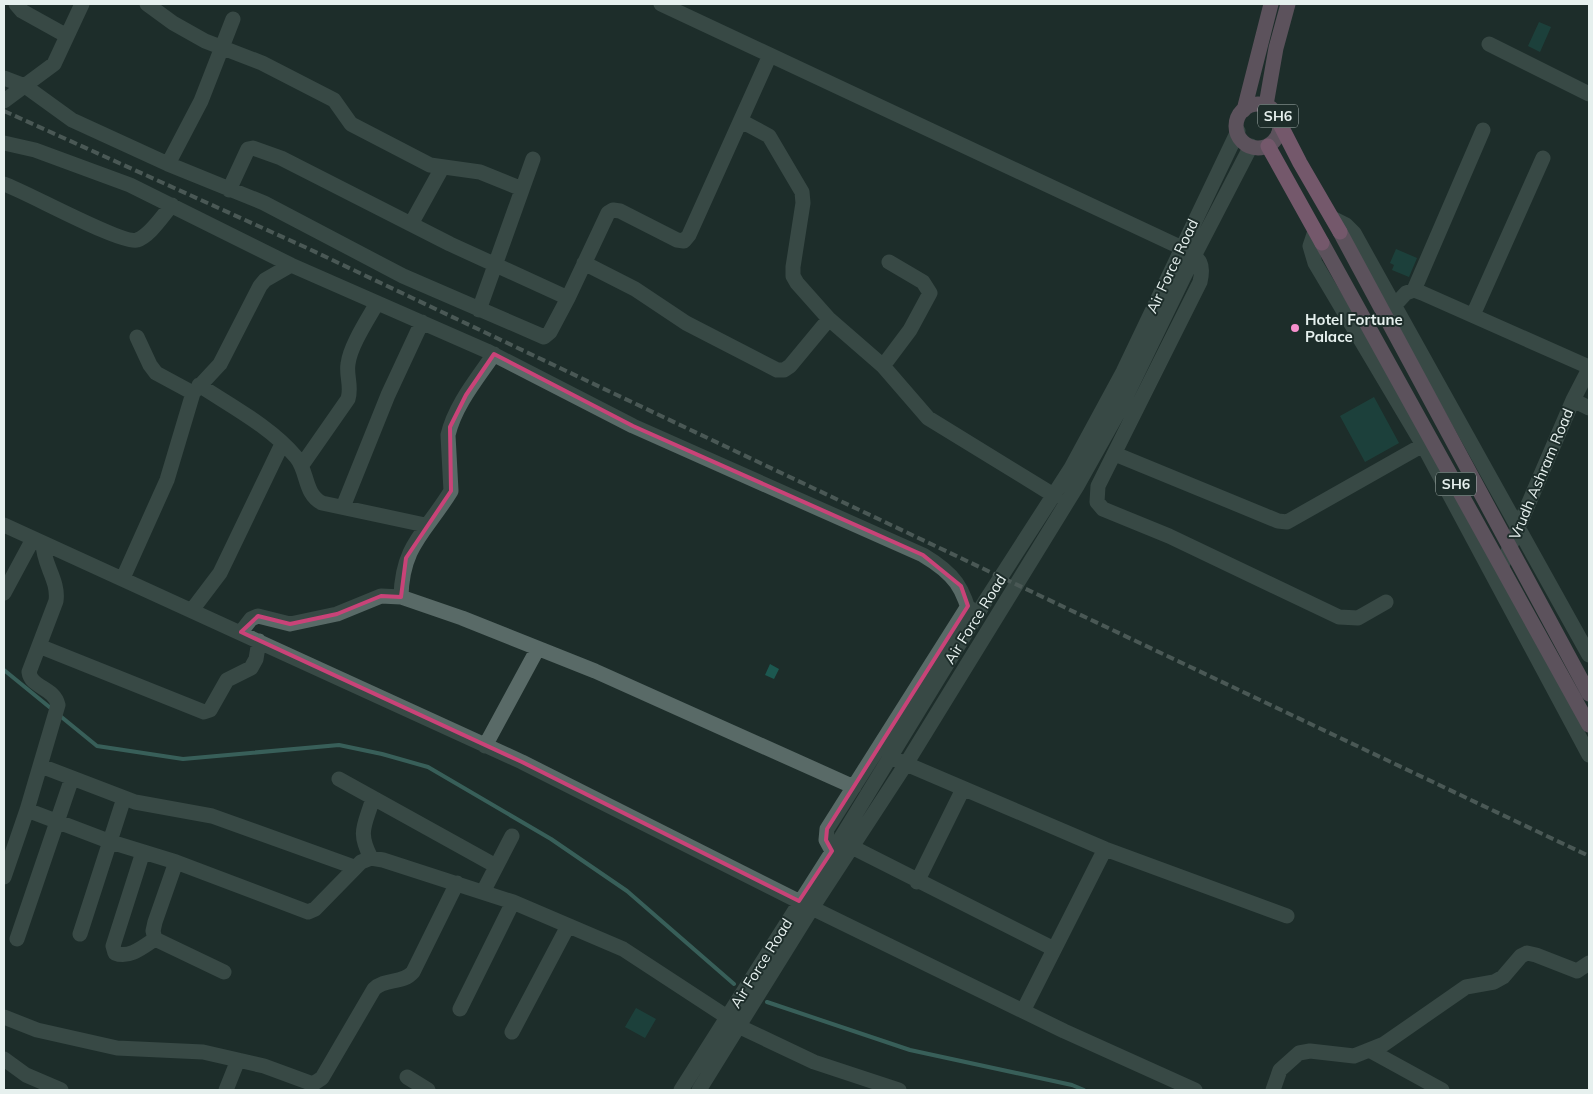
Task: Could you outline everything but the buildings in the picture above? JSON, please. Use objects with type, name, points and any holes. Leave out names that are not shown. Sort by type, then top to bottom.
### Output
[{"type":"highway","name":"SH6","points":[[1280,124],[1340,232]]},
{"type":"highway","name":"SH6","points":[[1268,146],[1319,237]]},
{"type":"main road","name":"SH6","points":[[1244,110],[1257,104],[1266,105],[1278,116],[1280,124],[1279,133],[1268,146],[1251,146],[1244,142],[1238,131],[1238,118],[1244,110],[1271,4]]},
{"type":"main road","name":"SH6","points":[[1266,105],[1276,48],[1288,4]]},
{"type":"main road","name":"SH6","points":[[1340,232],[1589,694]]},
{"type":"main road","name":"SH6","points":[[1319,237],[1589,725]]},
{"type":"street","points":[[16,4],[22,11],[67,36]]},
{"type":"street","points":[[4,101],[54,64],[82,4]]},
{"type":"street","points":[[147,4],[173,23],[220,47],[262,63],[334,100],[351,124],[430,165],[480,172],[522,189]]},
{"type":"street","points":[[661,4],[1188,252],[1200,260],[1203,270],[1200,282],[1096,494],[1097,502],[1103,509],[1169,536],[1339,617],[1358,618],[1386,602]]},
{"type":"street","points":[[168,164],[201,101],[220,47],[233,19]]},
{"type":"street","points":[[1489,44],[1589,94]]},
{"type":"street","points":[[4,78],[25,86],[72,120],[168,164],[264,203],[403,276],[544,337],[550,332],[568,298],[608,213],[613,210],[620,212],[669,237],[684,240],[689,235],[770,55]]},
{"type":"street","points":[[741,121],[769,136],[798,183],[803,203],[793,276],[830,319],[883,366],[928,418],[1054,496]]},
{"type":"street","points":[[1394,306],[1406,294],[1414,290],[1483,130]]},
{"type":"street","name":"Air Force Road","points":[[841,847],[906,764],[1077,486],[1120,408],[1238,131]]},
{"type":"street","points":[[4,143],[35,150],[130,185],[291,265],[494,354],[632,426],[923,555],[933,561],[960,586],[972,623]]},
{"type":"street","name":"Air Force Road","points":[[681,1090],[732,1021],[806,904],[841,847],[889,756],[1054,496],[1100,416],[1188,252],[1251,146]]},
{"type":"street","points":[[229,190],[244,154],[248,149],[253,148],[281,158],[411,224],[568,298]]},
{"type":"street","points":[[1473,315],[1542,158]]},
{"type":"street","points":[[479,310],[533,159]]},
{"type":"street","points":[[411,224],[442,168]]},
{"type":"street","points":[[4,184],[30,194],[105,232],[132,241],[142,237],[172,205]]},
{"type":"street","points":[[1332,218],[1346,225],[1354,234],[1589,655]]},
{"type":"street","points":[[1319,237],[1310,246],[1315,263],[1423,445],[1589,755]]},
{"type":"street","points":[[883,366],[910,330],[930,293],[923,282],[889,262]]},
{"type":"street","points":[[584,263],[635,290],[686,323],[777,370],[784,370],[790,366],[830,319]]},
{"type":"street","points":[[123,578],[167,480],[196,389],[220,364],[260,286],[265,280],[291,265]]},
{"type":"street","points":[[1414,290],[1589,368]]},
{"type":"street","points":[[302,465],[348,399],[351,390],[348,365],[350,354],[377,303]]},
{"type":"street","points":[[343,507],[388,395],[422,322]]},
{"type":"street","points":[[137,337],[150,366],[156,373],[196,389],[256,423],[282,444],[302,465],[311,494],[315,499],[425,525]]},
{"type":"street","points":[[401,597],[402,575],[406,558],[425,525],[451,491],[448,435],[450,427],[466,395],[494,354]]},
{"type":"street","name":"Vrudh Ashram Road","points":[[1495,581],[1573,400],[1589,368]]},
{"type":"street","points":[[1573,400],[1589,408]]},
{"type":"street","points":[[192,610],[220,573],[282,444]]},
{"type":"street","points":[[1115,454],[1278,521],[1288,522],[1423,445]]},
{"type":"street","points":[[4,525],[522,762],[1023,1011],[1195,1090]]},
{"type":"street","points":[[4,593],[38,541]]},
{"type":"street","points":[[4,877],[41,766],[58,705],[52,692],[30,678],[29,672],[56,601],[57,592],[38,541]]},
{"type":"street","points":[[241,632],[251,619],[258,616],[290,624],[337,614],[381,596],[401,597],[462,618],[537,650],[595,671],[854,787]]},
{"type":"street","points":[[968,606],[827,829],[826,840],[1054,949]]},
{"type":"street","points":[[39,646],[204,712],[210,710],[227,680],[251,668],[256,659],[260,641]]},
{"type":"street","points":[[485,746],[537,650]]},
{"type":"street","points":[[889,756],[1105,849],[1287,916]]},
{"type":"street","points":[[41,766],[124,798],[146,805],[212,816],[354,867]]},
{"type":"street","points":[[17,939],[55,821],[72,778]]},
{"type":"street","points":[[339,779],[496,866]]},
{"type":"street","points":[[917,882],[963,789]]},
{"type":"street","points":[[80,934],[124,798]]},
{"type":"street","points":[[371,858],[362,842],[362,835],[373,798]]},
{"type":"street","points":[[27,810],[111,842],[176,862],[308,912],[315,909],[354,867],[371,858],[457,883],[513,902],[634,954],[732,1021],[814,1062],[899,1090]]},
{"type":"street","points":[[483,892],[512,836]]},
{"type":"street","points":[[1023,1011],[1105,849]]},
{"type":"street","points":[[143,852],[113,946],[115,953],[121,956],[129,955],[156,939]]},
{"type":"street","points":[[176,862],[155,922],[153,931],[156,939],[224,972]]},
{"type":"street","points":[[4,1017],[37,1030],[117,1048],[195,1051],[238,1060],[273,1069],[307,1083],[321,1086],[374,989],[379,984],[404,979],[413,972],[457,883]]},
{"type":"street","points":[[460,1009],[513,902]]},
{"type":"street","points":[[512,1032],[568,926]]},
{"type":"street","points":[[1273,1090],[1280,1070],[1299,1053],[1310,1051],[1347,1057],[1384,1044],[1466,987],[1494,982],[1502,977],[1520,956],[1527,953],[1536,954],[1577,971],[1589,963]]},
{"type":"street","name":"Air Force Road","points":[[699,1090],[732,1021]]},
{"type":"street","points":[[1369,1050],[1442,1090]]},
{"type":"street","points":[[4,1058],[26,1075],[61,1090]]},
{"type":"street","points":[[226,1090],[238,1060]]},
{"type":"street","points":[[407,1077],[428,1090]]},
{"type":"highlighted area","points":[[494,354],[633,426],[923,555],[961,586],[968,606],[827,829],[826,840],[832,851],[799,901],[522,762],[241,632],[258,616],[290,624],[337,614],[381,596],[401,597],[406,558],[451,491],[450,427],[466,395]]},
{"type":"waterway","points":[[4,670],[53,710]]},
{"type":"waterway","points":[[59,715],[97,746],[183,759],[339,745],[382,754],[428,767],[551,839],[627,891],[734,984]]},
{"type":"waterway","points":[[767,1002],[910,1050],[1072,1085],[1084,1090]]},
{"type":"railway","points":[[4,111],[307,248],[1589,856]]},
{"type":"place","name":"Hotel Fortune Palace","points":[[1295,328]]}]
